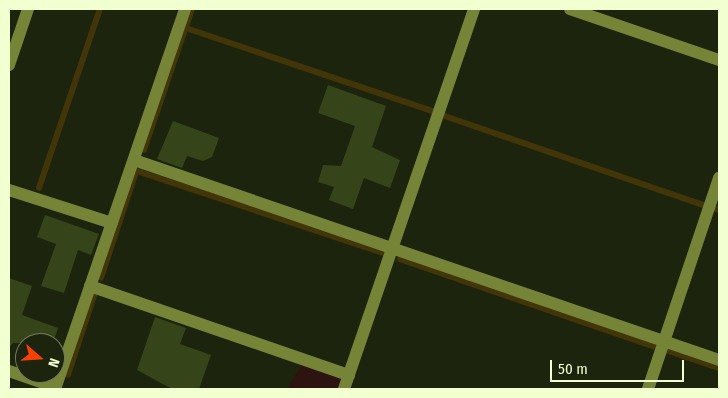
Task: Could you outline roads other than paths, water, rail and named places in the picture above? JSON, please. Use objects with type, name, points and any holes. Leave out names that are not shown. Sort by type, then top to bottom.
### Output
[{"type":"street","points":[[9,65],[28,9]]},
{"type":"street","points":[[9,371],[55,388],[185,9]]},
{"type":"street","points":[[344,389],[474,9]]},
{"type":"street","points":[[570,9],[719,60]]},
{"type":"street","points":[[134,160],[719,360]]},
{"type":"street","points":[[648,389],[719,178]]},
{"type":"street","points":[[9,190],[112,224]]},
{"type":"street","points":[[90,286],[349,375]]},
{"type":"waterway","points":[[39,188],[100,9]]},
{"type":"waterway","points":[[144,150],[192,9]]},
{"type":"waterway","points":[[186,28],[432,111]]},
{"type":"waterway","points":[[445,116],[704,205]]},
{"type":"waterway","points":[[137,171],[384,253]]},
{"type":"waterway","points":[[101,278],[135,175]]},
{"type":"waterway","points":[[400,259],[653,346]]},
{"type":"waterway","points":[[68,375],[95,293]]},
{"type":"waterway","points":[[669,351],[719,368]]}]
